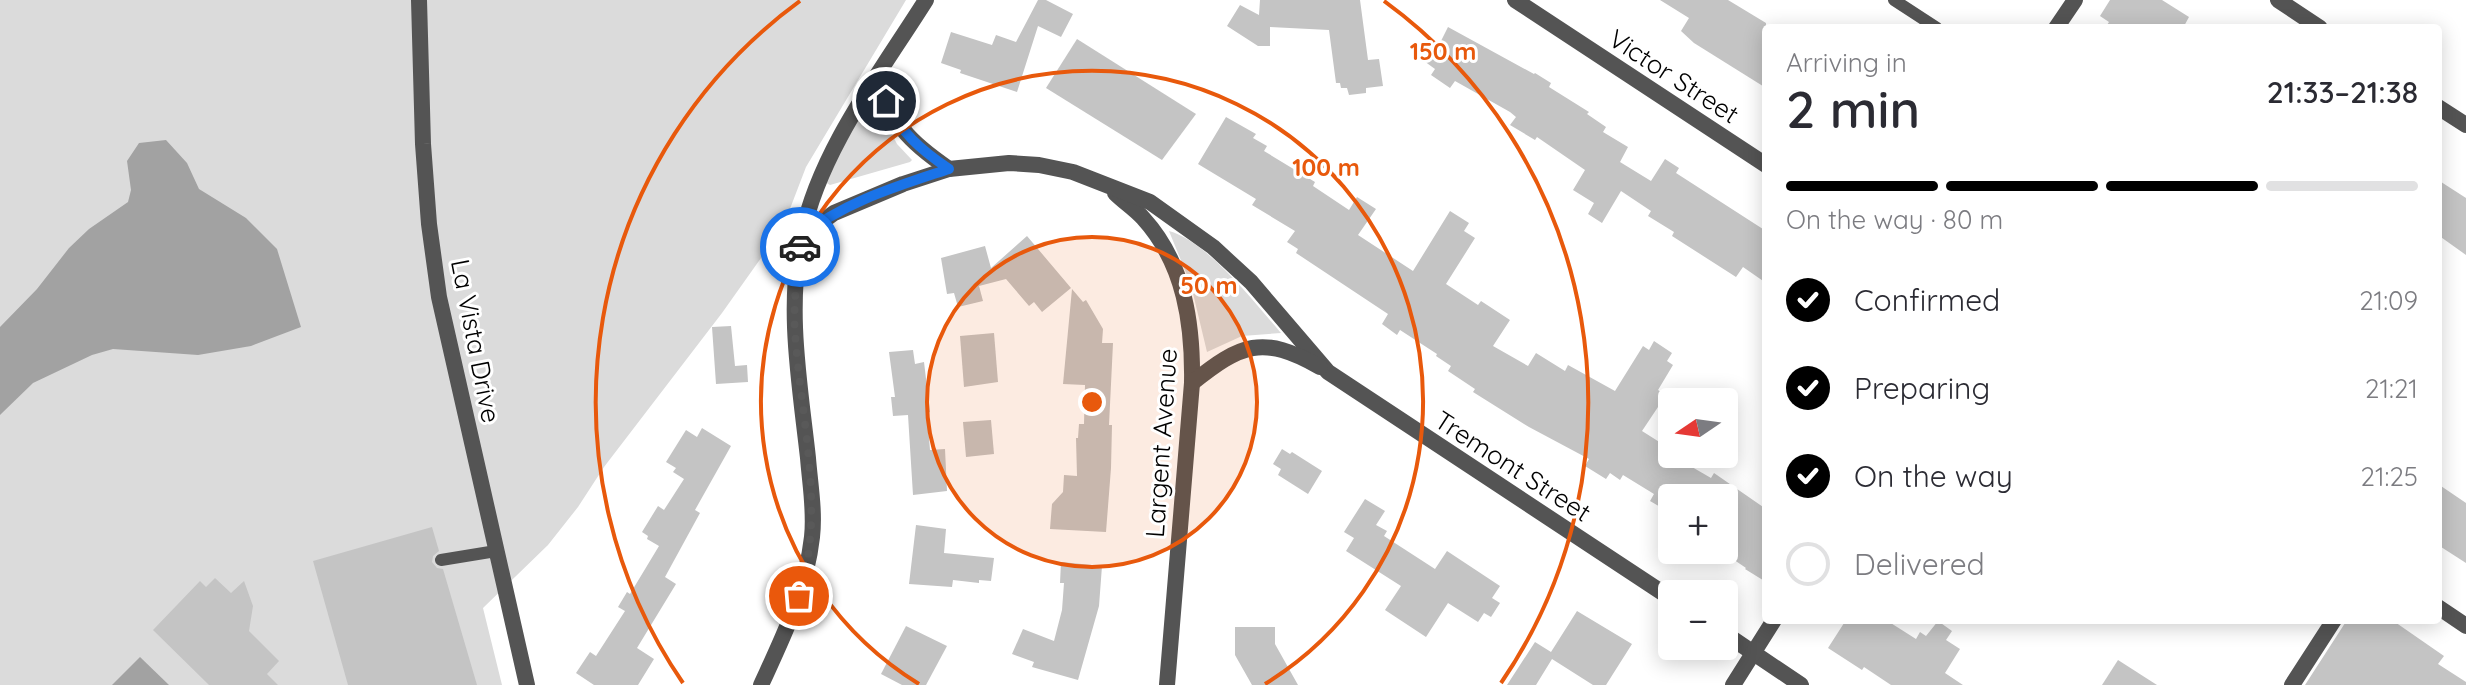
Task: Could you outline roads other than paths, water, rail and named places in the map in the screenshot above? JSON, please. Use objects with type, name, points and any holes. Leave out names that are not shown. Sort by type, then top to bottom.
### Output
[{"type":"street","name":"La Vista Drive","points":[[419,0],[423,144],[439,297],[527,685]]},
{"type":"street","points":[[761,685],[792,619],[806,574],[812,534],[812,499],[795,332],[794,301],[801,237],[813,193],[824,168],[926,0]]},
{"type":"street","name":"Victor Street","points":[[1515,0],[1762,162]]},
{"type":"street","points":[[2059,24],[2075,0]]},
{"type":"street","points":[[2278,0],[2314,24]]},
{"type":"street","points":[[878,76],[886,101],[904,134],[949,169]]},
{"type":"street","points":[[2442,110],[2466,125]]},
{"type":"street","name":"Tremont Street","points":[[801,237],[834,213],[903,184],[949,169],[1009,163],[1073,172],[1150,202],[1213,247],[1251,282],[1328,372]]},
{"type":"street","name":"Largent Avenue","points":[[1105,184],[1143,218],[1161,242],[1175,270],[1188,309],[1193,342],[1167,685]]},
{"type":"street","name":"Tremont Street","points":[[1192,383],[1223,358],[1246,350],[1269,347],[1294,353],[1328,372],[1658,590]]},
{"type":"street","points":[[2442,610],[2466,626]]},
{"type":"street","points":[[1733,685],[1771,624]]},
{"type":"street","points":[[2292,685],[2331,624]]},
{"type":"street","points":[[1738,643],[1801,685]]},
{"type":"street","points":[[1170,665],[1177,685]]},
{"type":"lane","points":[[1894,0],[1931,24]]},
{"type":"lane","points":[[441,560],[496,551]]}]
